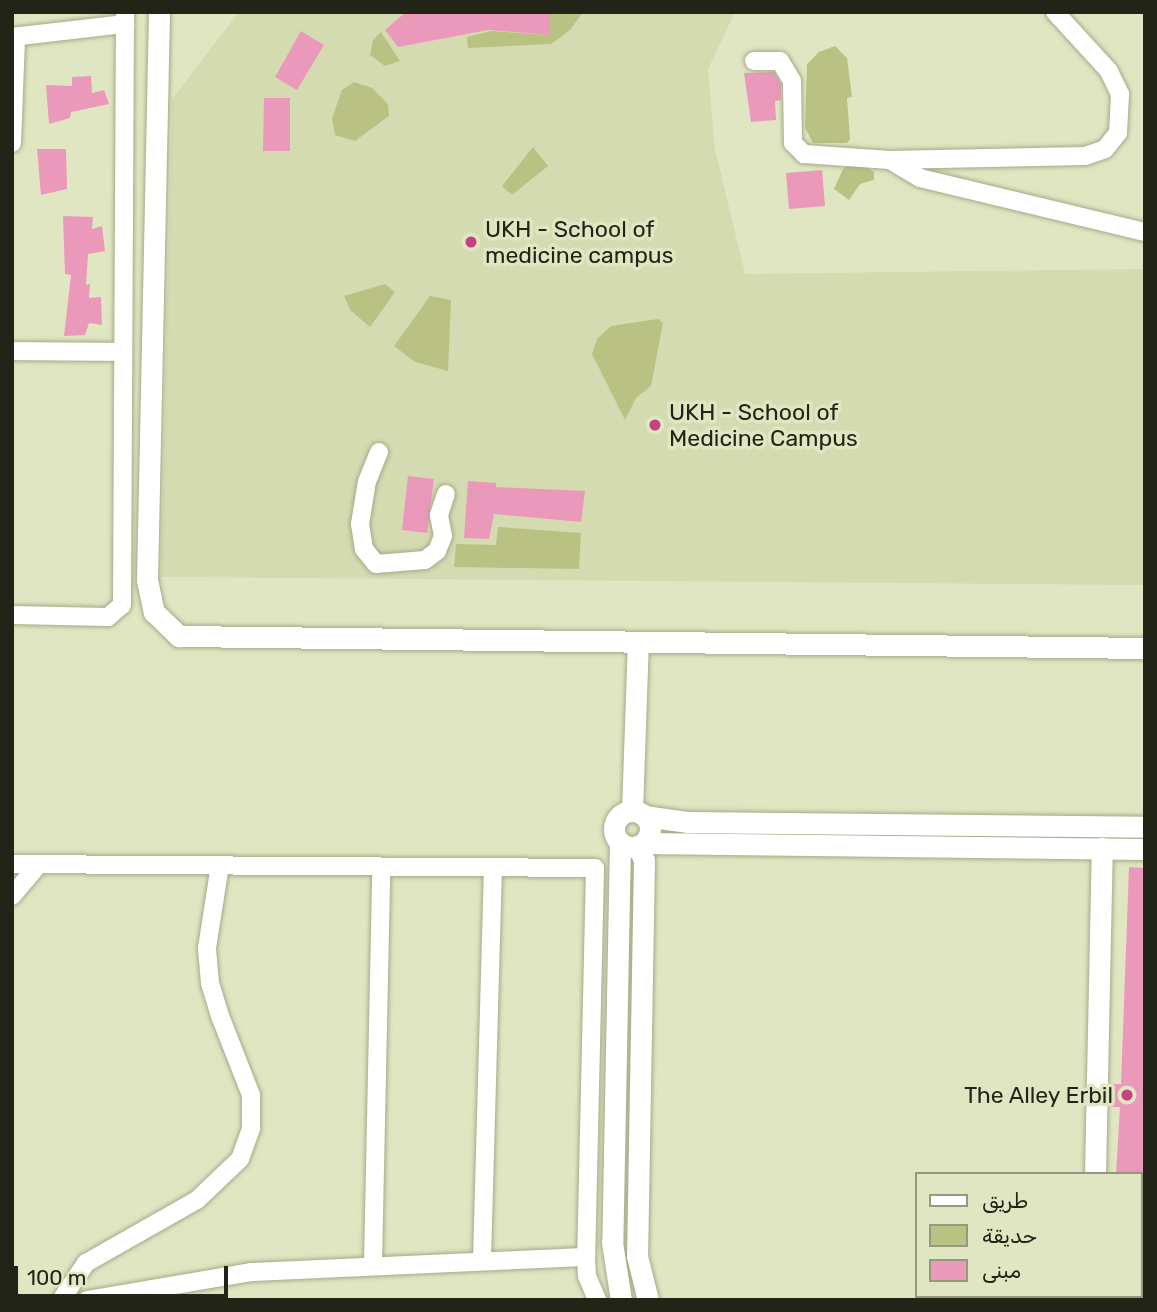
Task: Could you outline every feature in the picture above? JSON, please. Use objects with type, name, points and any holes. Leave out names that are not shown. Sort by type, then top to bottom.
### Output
[{"type":"street","points":[[159,12],[147,580],[154,612],[179,636],[1145,648]]},
{"type":"street","points":[[754,61],[780,61],[792,81],[796,150],[890,160],[1085,156],[1105,149],[1118,133],[1123,114],[1120,94],[1109,71],[1055,12]]},
{"type":"street","points":[[12,143],[14,37],[125,18],[122,605],[108,617],[12,615]]},
{"type":"street","points":[[890,160],[920,178],[1145,232]]},
{"type":"street","points":[[12,351],[122,352]]},
{"type":"street","points":[[379,452],[367,481],[360,524],[364,549],[376,564],[425,560],[437,551],[443,536],[439,515],[446,494]]},
{"type":"street","points":[[634,844],[650,833],[638,813],[638,642]]},
{"type":"street","points":[[648,1300],[637,1256],[644,860],[634,844],[614,826],[621,816],[638,813],[687,822],[1145,827]]},
{"type":"street","points":[[1032,847],[1033,825]]},
{"type":"street","points":[[634,844],[1145,849]]},
{"type":"street","points":[[621,1300],[612,1242],[634,844]]},
{"type":"street","points":[[1094,1172],[1102,848]]},
{"type":"street","points":[[12,864],[595,868],[586,1257],[587,1276],[597,1300]]},
{"type":"street","points":[[12,896],[39,864]]},
{"type":"street","points":[[61,1300],[86,1263],[197,1200],[240,1159],[251,1128],[251,1095],[213,994],[207,948],[220,865]]},
{"type":"street","points":[[373,1264],[381,875]]},
{"type":"street","points":[[482,1260],[493,875]]},
{"type":"street","points":[[87,1300],[126,1296],[251,1272],[373,1264],[586,1257]]},
{"type":"shaded area","name":"UKH - School of Medicine Campus","points":[[239,12],[735,12],[708,69],[715,149],[745,274],[1145,269],[1145,585],[161,577],[172,99]]},
{"type":"green space","points":[[550,12],[583,12],[570,30],[551,44],[468,48],[467,37],[491,31],[550,35]]},
{"type":"green space","points":[[381,32],[400,61],[385,66],[370,55],[373,40]]},
{"type":"green space","points":[[835,46],[847,58],[852,97],[847,98],[850,139],[847,143],[813,143],[805,128],[807,64],[819,52]]},
{"type":"green space","points":[[354,82],[372,88],[388,104],[389,116],[355,141],[335,135],[332,118],[342,90]]},
{"type":"green space","points":[[533,147],[548,166],[512,195],[502,186]]},
{"type":"green space","points":[[856,161],[874,172],[874,180],[860,184],[849,200],[834,189],[843,169]]},
{"type":"green space","points":[[385,284],[395,292],[370,327],[351,311],[344,296]]},
{"type":"green space","points":[[430,296],[451,300],[448,371],[415,362],[394,346]]},
{"type":"green space","points":[[658,319],[663,323],[651,386],[636,398],[625,420],[592,354],[597,339],[611,326]]},
{"type":"green space","points":[[498,527],[581,533],[579,569],[454,567],[456,544],[496,545]]},
{"type":"building","points":[[406,12],[550,12],[550,35],[488,30],[398,47],[385,30]]},
{"type":"building","points":[[301,31],[324,45],[297,90],[275,77]]},
{"type":"building","points":[[774,72],[781,84],[781,100],[775,101],[776,120],[751,122],[744,73]]},
{"type":"building","points":[[91,76],[92,93],[104,90],[109,104],[71,112],[70,118],[49,124],[46,85],[72,86],[72,77]]},
{"type":"building","points":[[264,98],[290,98],[290,151],[263,151]]},
{"type":"building","points":[[37,149],[66,149],[67,189],[41,195]]},
{"type":"building","points":[[822,170],[825,206],[789,209],[786,173]]},
{"type":"building","points":[[63,216],[93,217],[92,229],[102,226],[105,251],[88,254],[86,285],[90,284],[89,298],[101,297],[102,325],[89,323],[85,335],[64,336],[71,275],[65,274]]},
{"type":"building","points":[[408,476],[434,479],[427,533],[402,530]]},
{"type":"building","points":[[468,481],[496,483],[496,487],[585,491],[581,522],[494,514],[489,539],[464,538]]},
{"type":"building","points":[[1129,867],[1145,868],[1145,1174],[1116,1172],[1120,1107],[1110,1107],[1111,1084],[1121,1084]]},
{"type":"place","name":"UKH - School of medicine campus","points":[[471,242]]},
{"type":"place","name":"UKH - School of Medicine Campus","points":[[655,425]]},
{"type":"place","name":"The Alley Erbil","points":[[1127,1095]]}]
